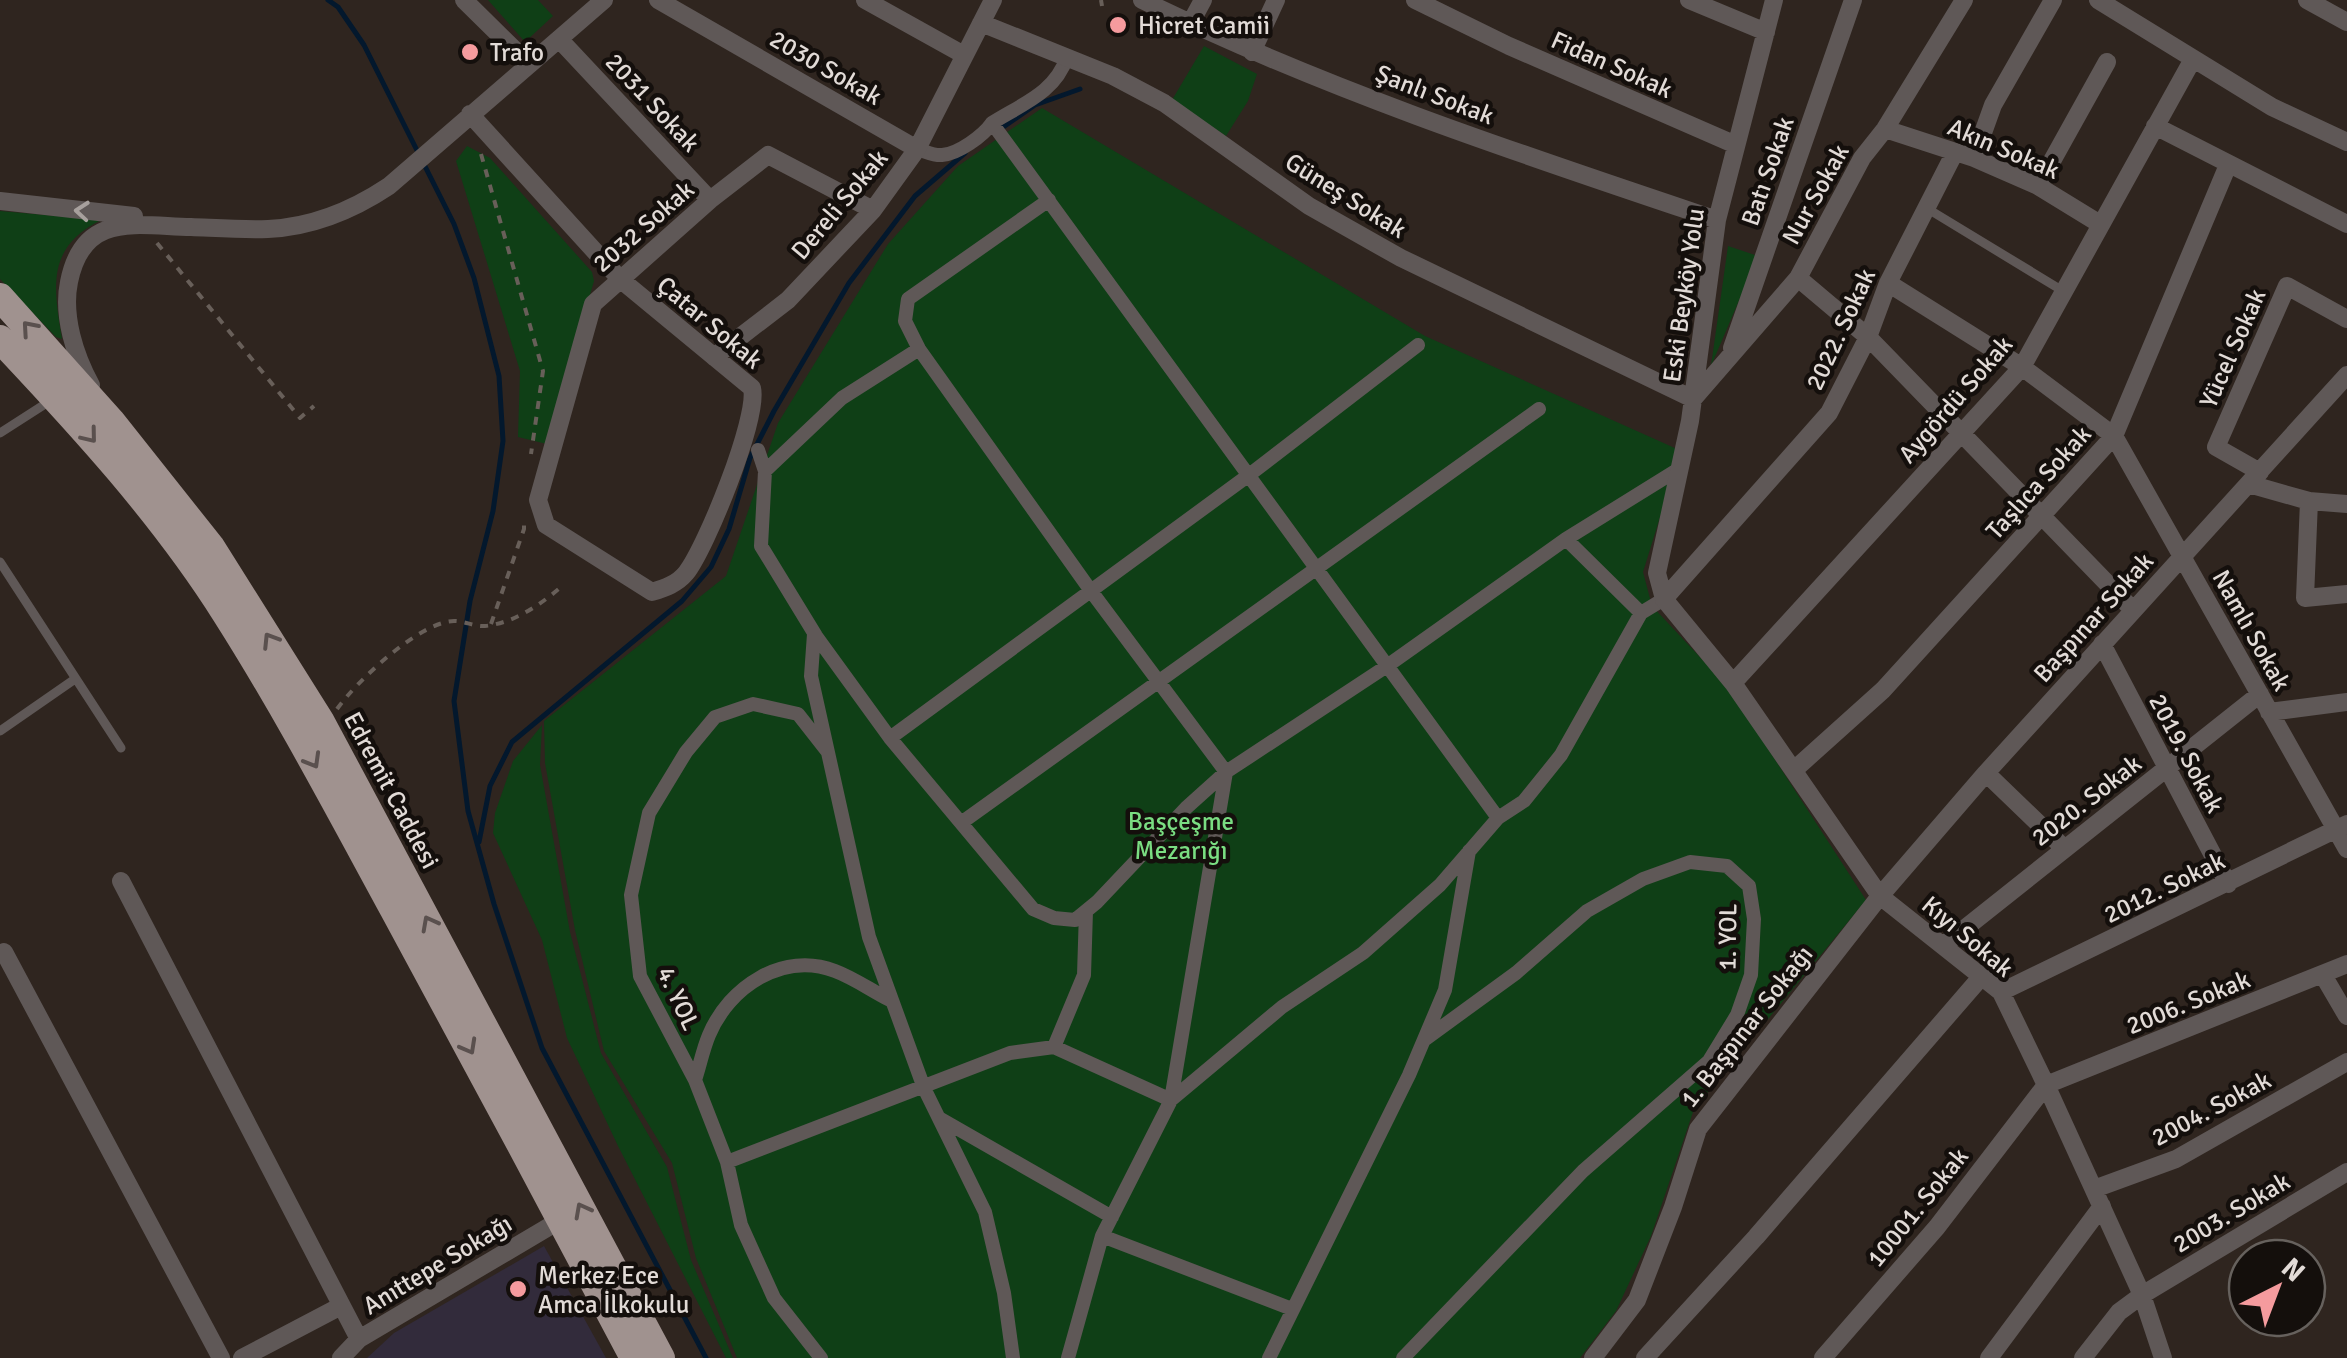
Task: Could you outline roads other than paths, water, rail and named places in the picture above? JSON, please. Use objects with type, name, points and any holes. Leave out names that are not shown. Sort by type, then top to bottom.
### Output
[{"type":"highway","name":"Edremit Caddesi","points":[[0,297],[110,421],[211,547],[321,722],[661,1358]]},
{"type":"highway","points":[[0,339],[164,527],[225,612],[318,770],[634,1358]]},
{"type":"street","points":[[110,421],[80,365],[69,324],[68,290],[73,263],[88,242],[114,226],[268,228],[302,224],[360,205],[389,186],[604,0]]},
{"type":"street","name":"2030 Sokak","points":[[658,0],[917,148]]},
{"type":"street","points":[[865,0],[964,55]]},
{"type":"street","name":"Dereli Sokak","points":[[714,357],[788,300],[873,210],[917,148],[993,0]]},
{"type":"street","name":"Şanlı Sokak","points":[[1142,0],[1252,52],[1554,166],[1717,220]]},
{"type":"street","points":[[1190,24],[1203,0]]},
{"type":"street","points":[[1252,52],[1276,0]]},
{"type":"street","name":"Fidan Sokak","points":[[1415,0],[1736,146]]},
{"type":"street","points":[[1689,0],[1766,32]]},
{"type":"street","name":"Eski Beyköy Yolu","points":[[1664,599],[1657,573],[1680,473],[1717,220],[1774,0]]},
{"type":"street","name":"Batı Sokak","points":[[1728,358],[1853,0]]},
{"type":"street","name":"Nur Sokak","points":[[1692,399],[1798,278],[1862,158],[1885,129],[1964,0]]},
{"type":"street","name":"2022. Sokak","points":[[1664,599],[1829,413],[1868,337],[1888,282],[2053,0]]},
{"type":"street","points":[[2098,0],[2272,106],[2347,142]]},
{"type":"street","points":[[2307,0],[2347,22]]},
{"type":"street","points":[[469,2],[528,64]]},
{"type":"street","name":"Güneş Sokak","points":[[981,22],[1113,76],[1164,102],[1309,206],[1402,258],[1692,399]]},
{"type":"street","name":"2031 Sokak","points":[[559,38],[710,200]]},
{"type":"street","points":[[917,148],[938,156],[952,153],[986,130],[996,128],[1060,78],[1067,58]]},
{"type":"street","name":"Aygördü Sokak","points":[[1734,683],[2022,367],[2193,59]]},
{"type":"street","points":[[2038,186],[2108,62]]},
{"type":"street","name":"Çatar Sokak","points":[[470,114],[620,279],[752,388],[752,414],[706,540],[684,575],[668,587],[652,592],[546,524]]},
{"type":"street","points":[[2154,126],[2347,224]]},
{"type":"street","points":[[996,128],[1498,818]]},
{"type":"street","name":"Akın Sokak","points":[[1885,129],[1964,155],[2038,186],[2100,224]]},
{"type":"street","name":"2032 Sokak","points":[[546,524],[538,500],[593,304],[710,200],[768,155],[873,210]]},
{"type":"street","name":"Taşlıca Sokak","points":[[1794,770],[1883,690],[2114,436],[2228,165]]},
{"type":"street","points":[[0,200],[214,226]]},
{"type":"street","points":[[1049,200],[908,298],[905,321],[919,349],[1091,591],[1226,772],[1171,1100],[1102,1236],[1068,1358]]},
{"type":"street","points":[[1798,278],[1868,337],[2134,610]]},
{"type":"street","points":[[1888,282],[2022,367],[2114,436]]},
{"type":"street","name":"Yücel Sokak","points":[[2254,478],[2216,447],[2287,286],[2347,319]]},
{"type":"street","points":[[890,738],[1249,475],[1418,345]]},
{"type":"street","points":[[764,471],[842,398],[919,349]]},
{"type":"street","name":"Başpınar Sokak","points":[[1880,896],[1986,773],[2347,375]]},
{"type":"street","points":[[961,823],[1539,409]]},
{"type":"street","name":"Namlı Sokak","points":[[2114,436],[2270,712],[2341,827],[2347,850]]},
{"type":"street","points":[[758,450],[764,471],[761,546],[814,633],[890,738],[1033,909],[1054,918],[1075,920],[1226,772],[1387,666],[1566,539],[1674,472]]},
{"type":"street","points":[[2254,478],[2309,502],[2347,504]]},
{"type":"street","points":[[2309,502],[2305,598],[2347,594]]},
{"type":"street","points":[[1566,539],[1640,613]]},
{"type":"street","points":[[1171,1100],[1282,1007],[1363,954],[1440,885],[1498,818],[1524,801],[1561,755],[1640,613],[1664,599]]},
{"type":"street","name":"Kıyı Sokak","points":[[1664,599],[1734,683],[1880,896],[2000,992],[2142,1295],[2163,1358]]},
{"type":"street","points":[[814,633],[811,676],[868,937],[924,1088],[985,1212],[1004,1293],[1013,1358]]},
{"type":"street","name":"2019. Sokak","points":[[2102,644],[2228,884]]},
{"type":"street","name":"2020. Sokak","points":[[1944,945],[2260,694]]},
{"type":"street","points":[[2270,712],[2347,702]]},
{"type":"street","name":"4. YOL","points":[[821,1358],[774,1298],[740,1226],[727,1162],[696,1080],[640,976],[631,895],[648,812],[686,752],[715,717],[753,704],[798,714],[827,751]]},
{"type":"street","points":[[1986,773],[2066,849]]},
{"type":"street","name":"2012. Sokak","points":[[2000,992],[2341,827]]},
{"type":"street","points":[[1269,1358],[1344,1212],[1445,990],[1469,851]]},
{"type":"street","name":"1. YOL","points":[[1403,1358],[1583,1172],[1710,1061],[1737,1015],[1751,976],[1754,919],[1749,886],[1727,866],[1690,862],[1644,878],[1588,911],[1516,973],[1424,1040]]},
{"type":"street","points":[[121,881],[359,1340]]},
{"type":"street","name":"1. Başpınar Sokağı","points":[[1593,1358],[1637,1300],[1698,1129],[1880,896]]},
{"type":"street","points":[[1054,1046],[1084,975],[1086,911]]},
{"type":"street","points":[[4,952],[221,1358]]},
{"type":"street","points":[[696,1080],[710,1032],[732,1000],[760,975],[797,964],[832,970],[890,1000]]},
{"type":"street","name":"2006. Sokak","points":[[2046,1084],[2347,964]]},
{"type":"street","points":[[2323,975],[2347,1016]]},
{"type":"street","points":[[1646,1358],[1848,1133],[1982,976]]},
{"type":"street","points":[[727,1162],[1010,1053],[1054,1046],[1171,1100]]},
{"type":"street","name":"2004. Sokak","points":[[2098,1198],[2176,1160],[2347,1062]]},
{"type":"street","name":"10001. Sokak","points":[[1822,1358],[1937,1227],[2046,1084]]},
{"type":"street","points":[[938,1118],[1112,1217]]},
{"type":"street","name":"2003. Sokak","points":[[2083,1358],[2119,1312],[2142,1295],[2347,1172]]},
{"type":"street","points":[[1989,1358],[2098,1198]]},
{"type":"street","name":"Anıttepe Sokağı","points":[[342,1358],[359,1340],[562,1219]]},
{"type":"street","points":[[1102,1236],[1292,1309]]},
{"type":"street","points":[[242,1358],[342,1306]]},
{"type":"lane","points":[[1928,210],[2063,291]]},
{"type":"lane","points":[[0,433],[55,398]]},
{"type":"lane","points":[[0,562],[120,748]]},
{"type":"lane","points":[[0,731],[75,678]]},
{"type":"waterway","points":[[328,0],[338,7],[364,45],[454,224],[474,278],[499,376],[503,441],[493,511],[470,601],[454,701],[468,811],[542,1048],[706,1358]]},
{"type":"waterway","points":[[999,130],[1035,105],[1080,89]]},
{"type":"waterway","points":[[479,842],[490,786],[512,742],[682,601],[711,567],[729,529],[750,458],[849,283],[915,196],[965,153]]},
{"type":"place","name":"Hicret Camii","points":[[1118,25]]},
{"type":"place","name":"Trafo","points":[[470,52]]},
{"type":"place","name":"Merkez Ece Amca İlkokulu","points":[[518,1289]]},
{"type":"park label","name":"Başçeşme Mezarığı","points":[[1181,836]]}]
